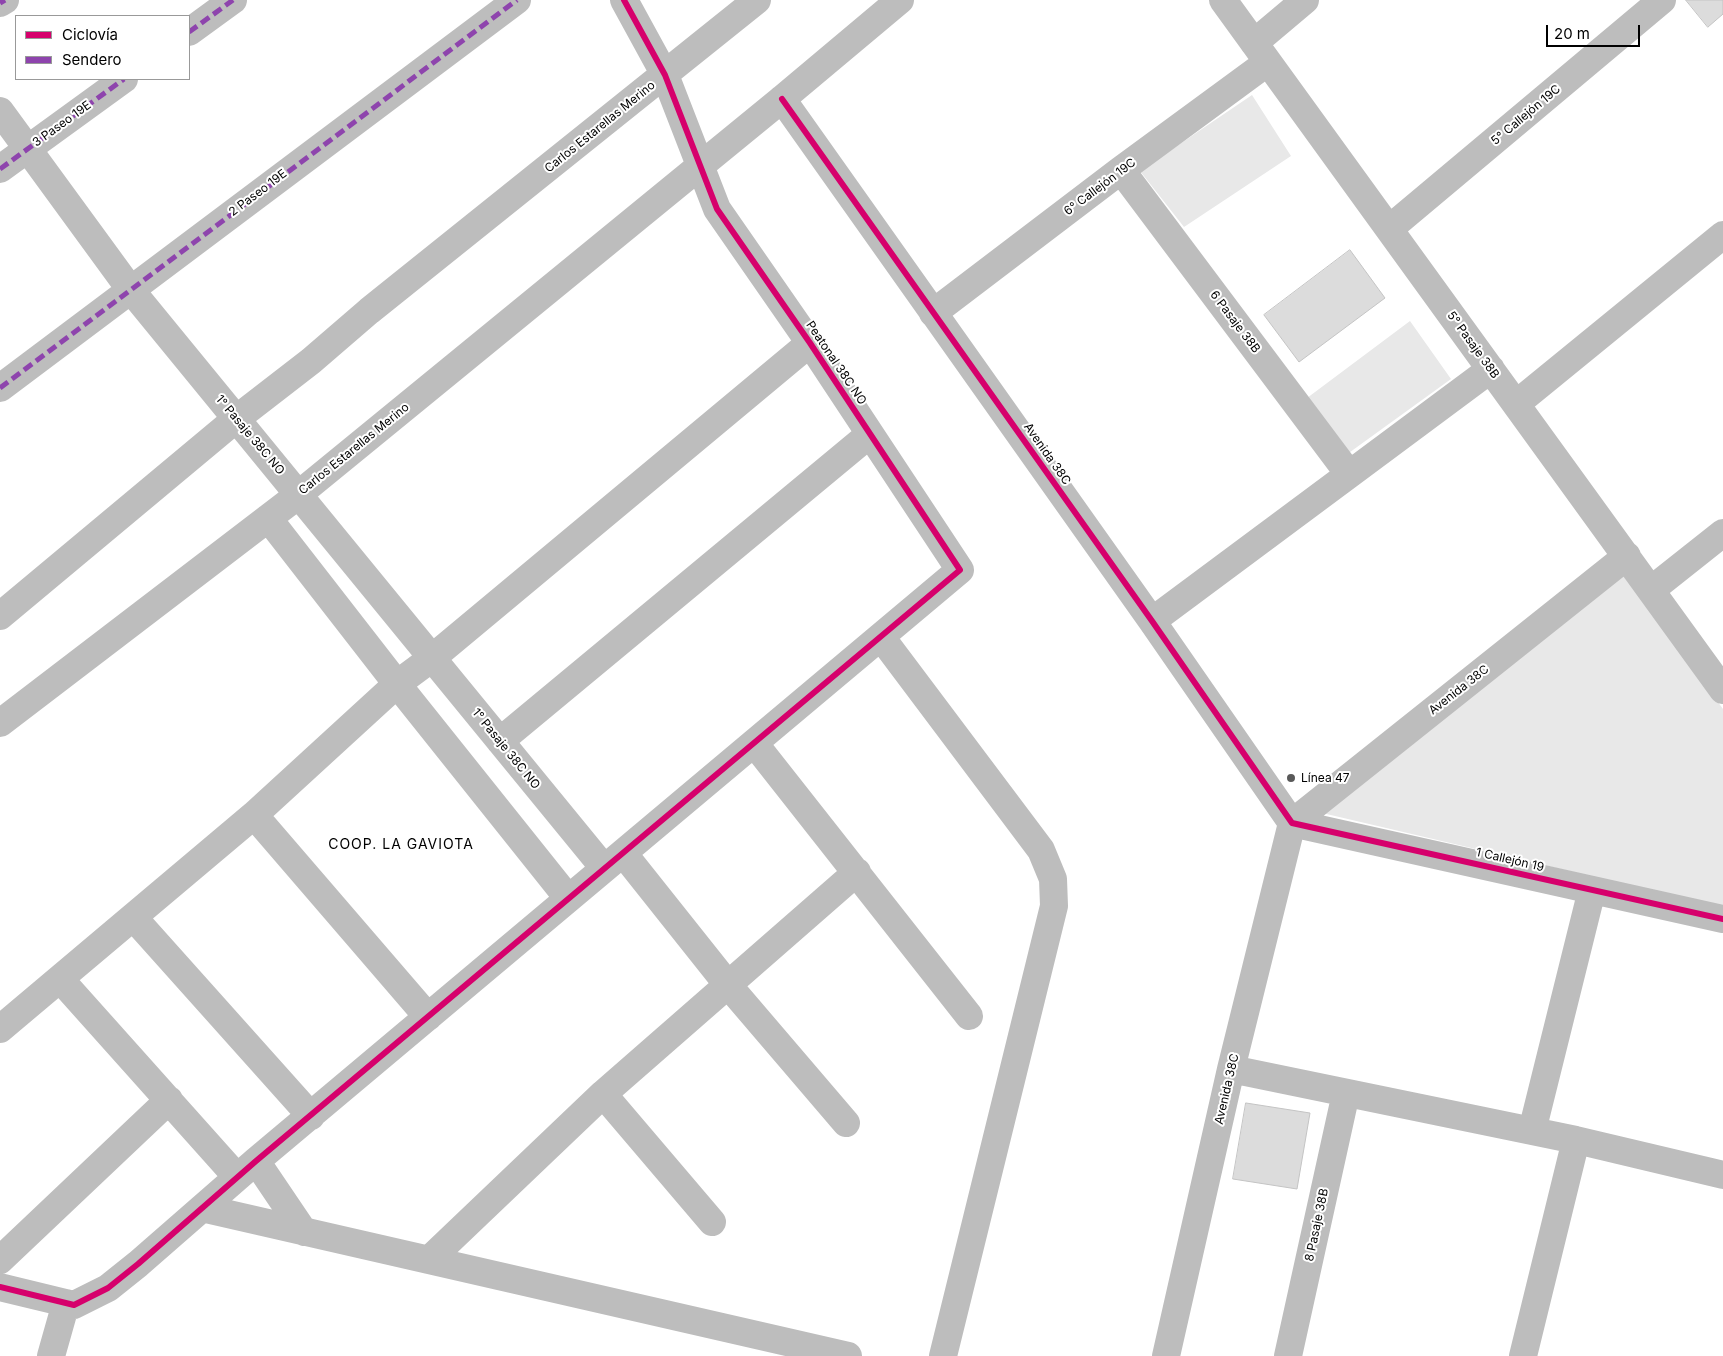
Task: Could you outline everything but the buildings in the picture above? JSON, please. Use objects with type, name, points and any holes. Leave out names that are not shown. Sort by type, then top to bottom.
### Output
[{"type":"street","points":[[0,3],[4,0]]},
{"type":"street","points":[[190,31],[233,0]]},
{"type":"street","name":"2 Paseo 19E","points":[[0,388],[517,0]]},
{"type":"street","points":[[624,0],[665,75]]},
{"type":"street","name":"Carlos Estarellas Merino","points":[[0,616],[236,419],[311,361],[369,311],[757,0]]},
{"type":"street","name":"Carlos Estarellas Merino","points":[[0,723],[299,494],[782,99],[900,0]]},
{"type":"street","name":"5° Pasaje 38B","points":[[1223,0],[1723,690]]},
{"type":"street","name":"6° Callejón 19C","points":[[933,313],[1121,170],[1261,52],[1305,0]]},
{"type":"street","name":"5° Callejón 19C","points":[[1389,229],[1662,0]]},
{"type":"street","name":"Carlos Estarellas Merino","points":[[665,75],[700,166]]},
{"type":"street","name":"3 Paseo 19E","points":[[0,169],[123,80]]},
{"type":"street","name":"Avenida 38C","points":[[782,99],[1152,620],[1292,823]]},
{"type":"street","name":"1° Pasaje 38C NO","points":[[0,110],[130,289],[500,741],[728,984],[846,1123]]},
{"type":"street","name":"Peatonal 38C NO","points":[[700,166],[717,209],[810,343],[960,570],[881,637]]},
{"type":"street","name":"6 Pasaje 38B","points":[[1121,170],[1349,474]]},
{"type":"street","points":[[1516,404],[1723,235]]},
{"type":"street","points":[[0,1030],[254,815],[397,684],[432,658],[810,343]]},
{"type":"street","points":[[1152,620],[1490,369]]},
{"type":"street","points":[[500,741],[870,434]]},
{"type":"street","points":[[268,518],[397,684],[568,898]]},
{"type":"street","points":[[1651,590],[1723,533]]},
{"type":"street","name":"Avenida 38C","points":[[1166,1356],[1231,1069],[1292,823],[1627,556]]},
{"type":"street","points":[[0,1287],[74,1305],[108,1288],[246,1169],[881,637],[1041,850],[1052,879],[1054,906],[943,1356]]},
{"type":"street","points":[[754,743],[969,1016]]},
{"type":"street","points":[[254,815],[428,1017]]},
{"type":"street","name":"1 Callejón 19","points":[[1292,823],[1723,919]]},
{"type":"street","points":[[430,1259],[603,1094],[857,872]]},
{"type":"street","points":[[1532,1131],[1592,890]]},
{"type":"street","points":[[133,917],[310,1116]]},
{"type":"street","points":[[60,979],[169,1100],[246,1169],[304,1232]]},
{"type":"street","points":[[1231,1069],[1576,1140],[1723,1174]]},
{"type":"street","name":"8 Pasaje 38B","points":[[1288,1356],[1346,1093]]},
{"type":"street","points":[[603,1094],[712,1222]]},
{"type":"street","points":[[0,1260],[169,1100]]},
{"type":"street","points":[[1523,1356],[1576,1140]]},
{"type":"street","points":[[202,1208],[848,1356]]},
{"type":"street","points":[[51,1356],[66,1302]]},
{"type":"shaded area","points":[[1252,95],[1291,156],[1184,227],[1140,171]]},
{"type":"shaded area","points":[[1410,321],[1451,379],[1346,455],[1303,401]]},
{"type":"shaded area","points":[[1623,572],[1723,709],[1723,907],[1318,812]]},
{"type":"marked path","points":[[0,3],[5,0]]},
{"type":"marked path","points":[[190,31],[233,0]]},
{"type":"marked path","points":[[0,388],[517,0]]},
{"type":"marked path","points":[[0,169],[123,80]]},
{"type":"cycle path","points":[[0,1287],[74,1305],[108,1288],[256,1161],[960,570],[810,343],[717,209],[665,75],[624,0]]},
{"type":"cycle path","points":[[782,99],[1152,621],[1292,823],[1723,919]]},
{"type":"place","name":"Línea 47","points":[[1291,778]]},
{"type":"district","name":"COOP. LA GAVIOTA","points":[[401,845]]}]
